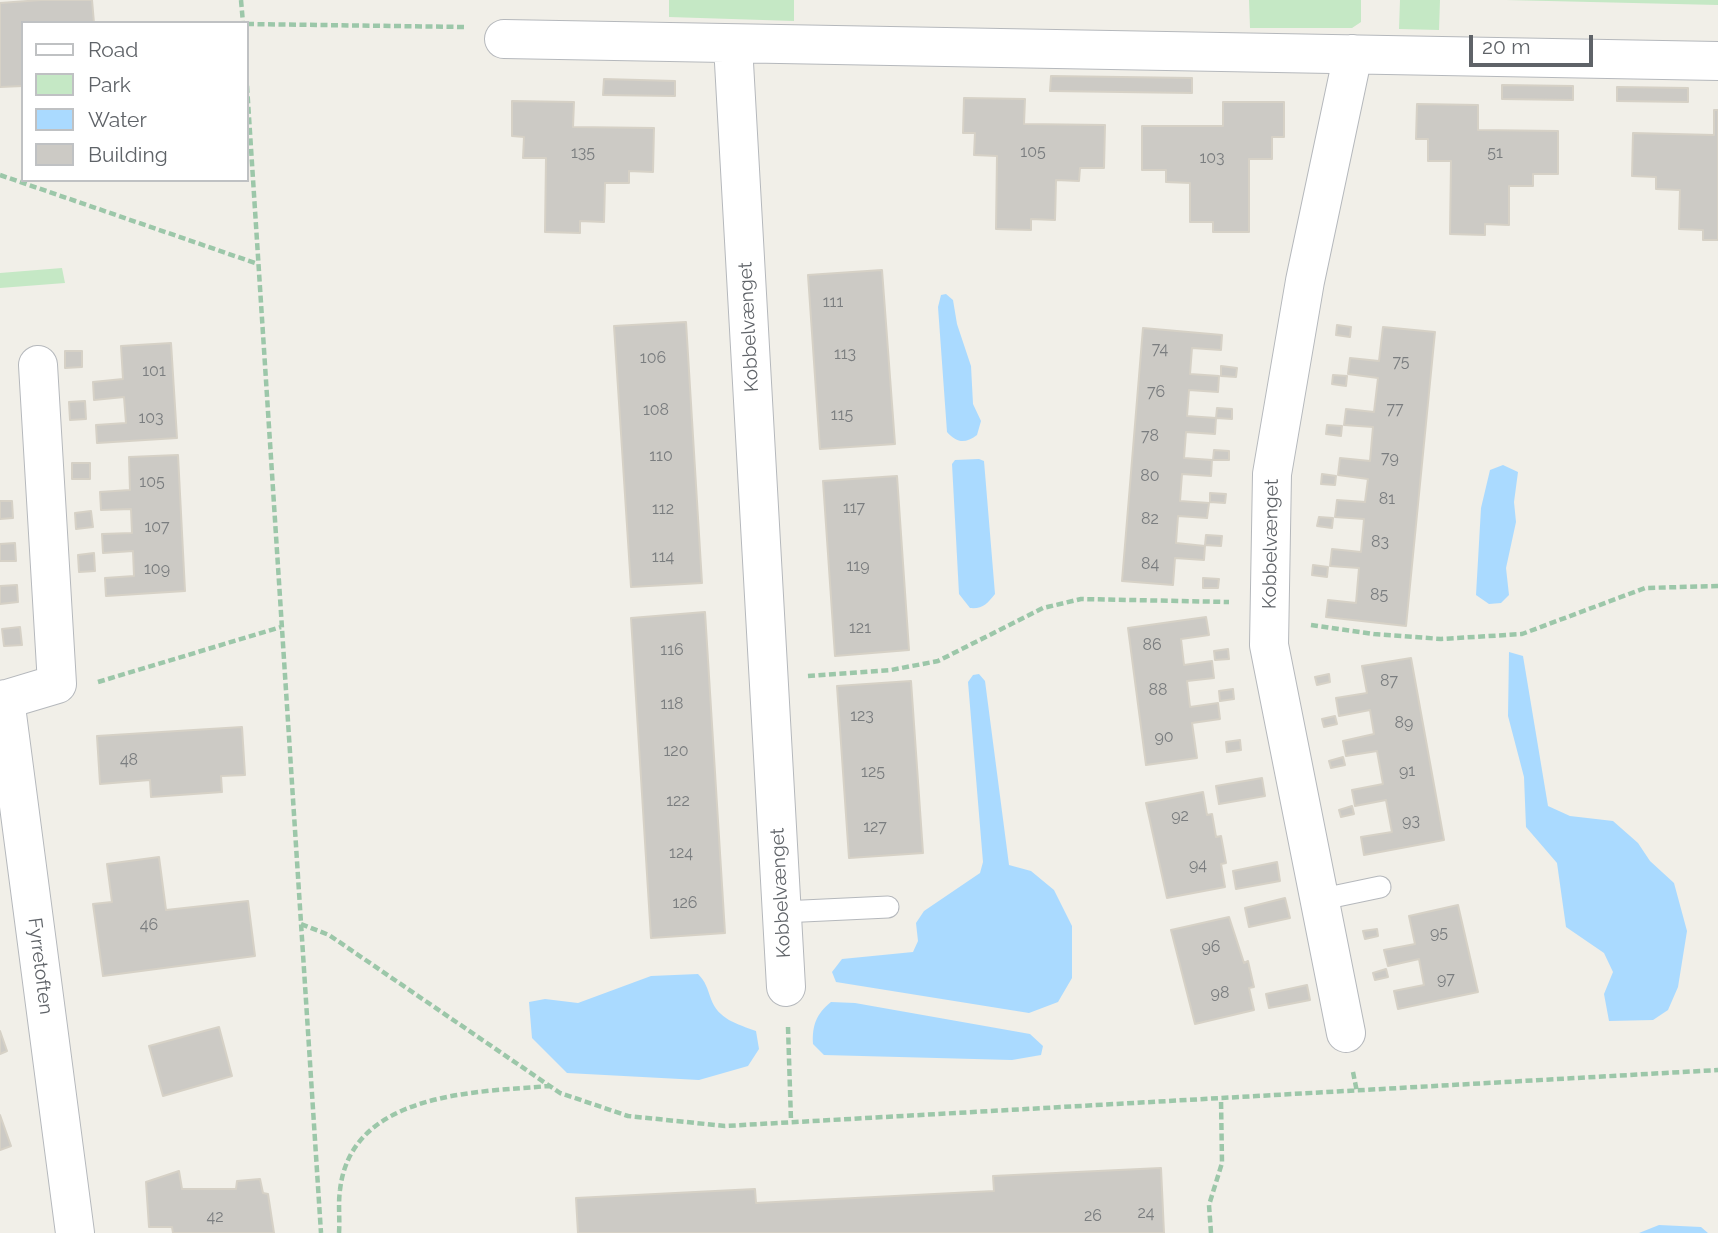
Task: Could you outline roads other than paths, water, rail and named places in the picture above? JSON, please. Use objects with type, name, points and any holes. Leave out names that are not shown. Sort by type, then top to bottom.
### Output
[{"type":"street","points":[[504,38],[733,45],[1718,61]]},
{"type":"street","name":"Kobbelvænget","points":[[733,45],[786,987]]},
{"type":"street","name":"Kobbelvænget","points":[[1346,1033],[1269,645],[1269,609],[1272,474],[1305,281],[1353,54]]},
{"type":"street","name":"Fyrretoften","points":[[38,365],[57,684],[3,700],[75,1233]]},
{"type":"lane","points":[[1318,900],[1380,887]]},
{"type":"lane","points":[[782,912],[888,907]]},
{"type":"water","points":[[946,294],[953,300],[957,324],[971,366],[973,404],[981,421],[977,435],[965,441],[954,438],[947,432],[938,307],[941,295]]},
{"type":"water","points":[[955,460],[984,461],[995,594],[984,605],[970,608],[959,594],[952,464]]},
{"type":"water","points":[[1503,465],[1518,472],[1514,502],[1516,522],[1506,568],[1509,595],[1501,603],[1489,604],[1476,595],[1481,508],[1490,470]]},
{"type":"water","points":[[1509,652],[1523,656],[1548,806],[1570,816],[1613,821],[1638,843],[1650,861],[1674,883],[1687,931],[1678,987],[1668,1010],[1653,1020],[1609,1021],[1604,994],[1613,972],[1604,953],[1566,927],[1557,863],[1526,827],[1524,777],[1508,716]]},
{"type":"water","points":[[979,674],[985,681],[1009,865],[1031,871],[1054,890],[1072,926],[1072,978],[1058,1002],[1029,1013],[836,982],[832,972],[842,959],[913,952],[918,941],[916,923],[924,911],[980,873],[983,862],[968,682],[973,675]]},
{"type":"water","points":[[698,974],[705,983],[714,1006],[723,1016],[756,1031],[759,1049],[748,1066],[699,1080],[567,1073],[532,1038],[529,1002],[545,999],[578,1003],[651,976]]},
{"type":"water","points":[[831,1002],[855,1003],[1030,1034],[1043,1046],[1041,1055],[1012,1060],[824,1055],[813,1044],[813,1032],[818,1016]]},
{"type":"water","points":[[1659,1225],[1701,1227],[1708,1233],[1639,1233]]}]
